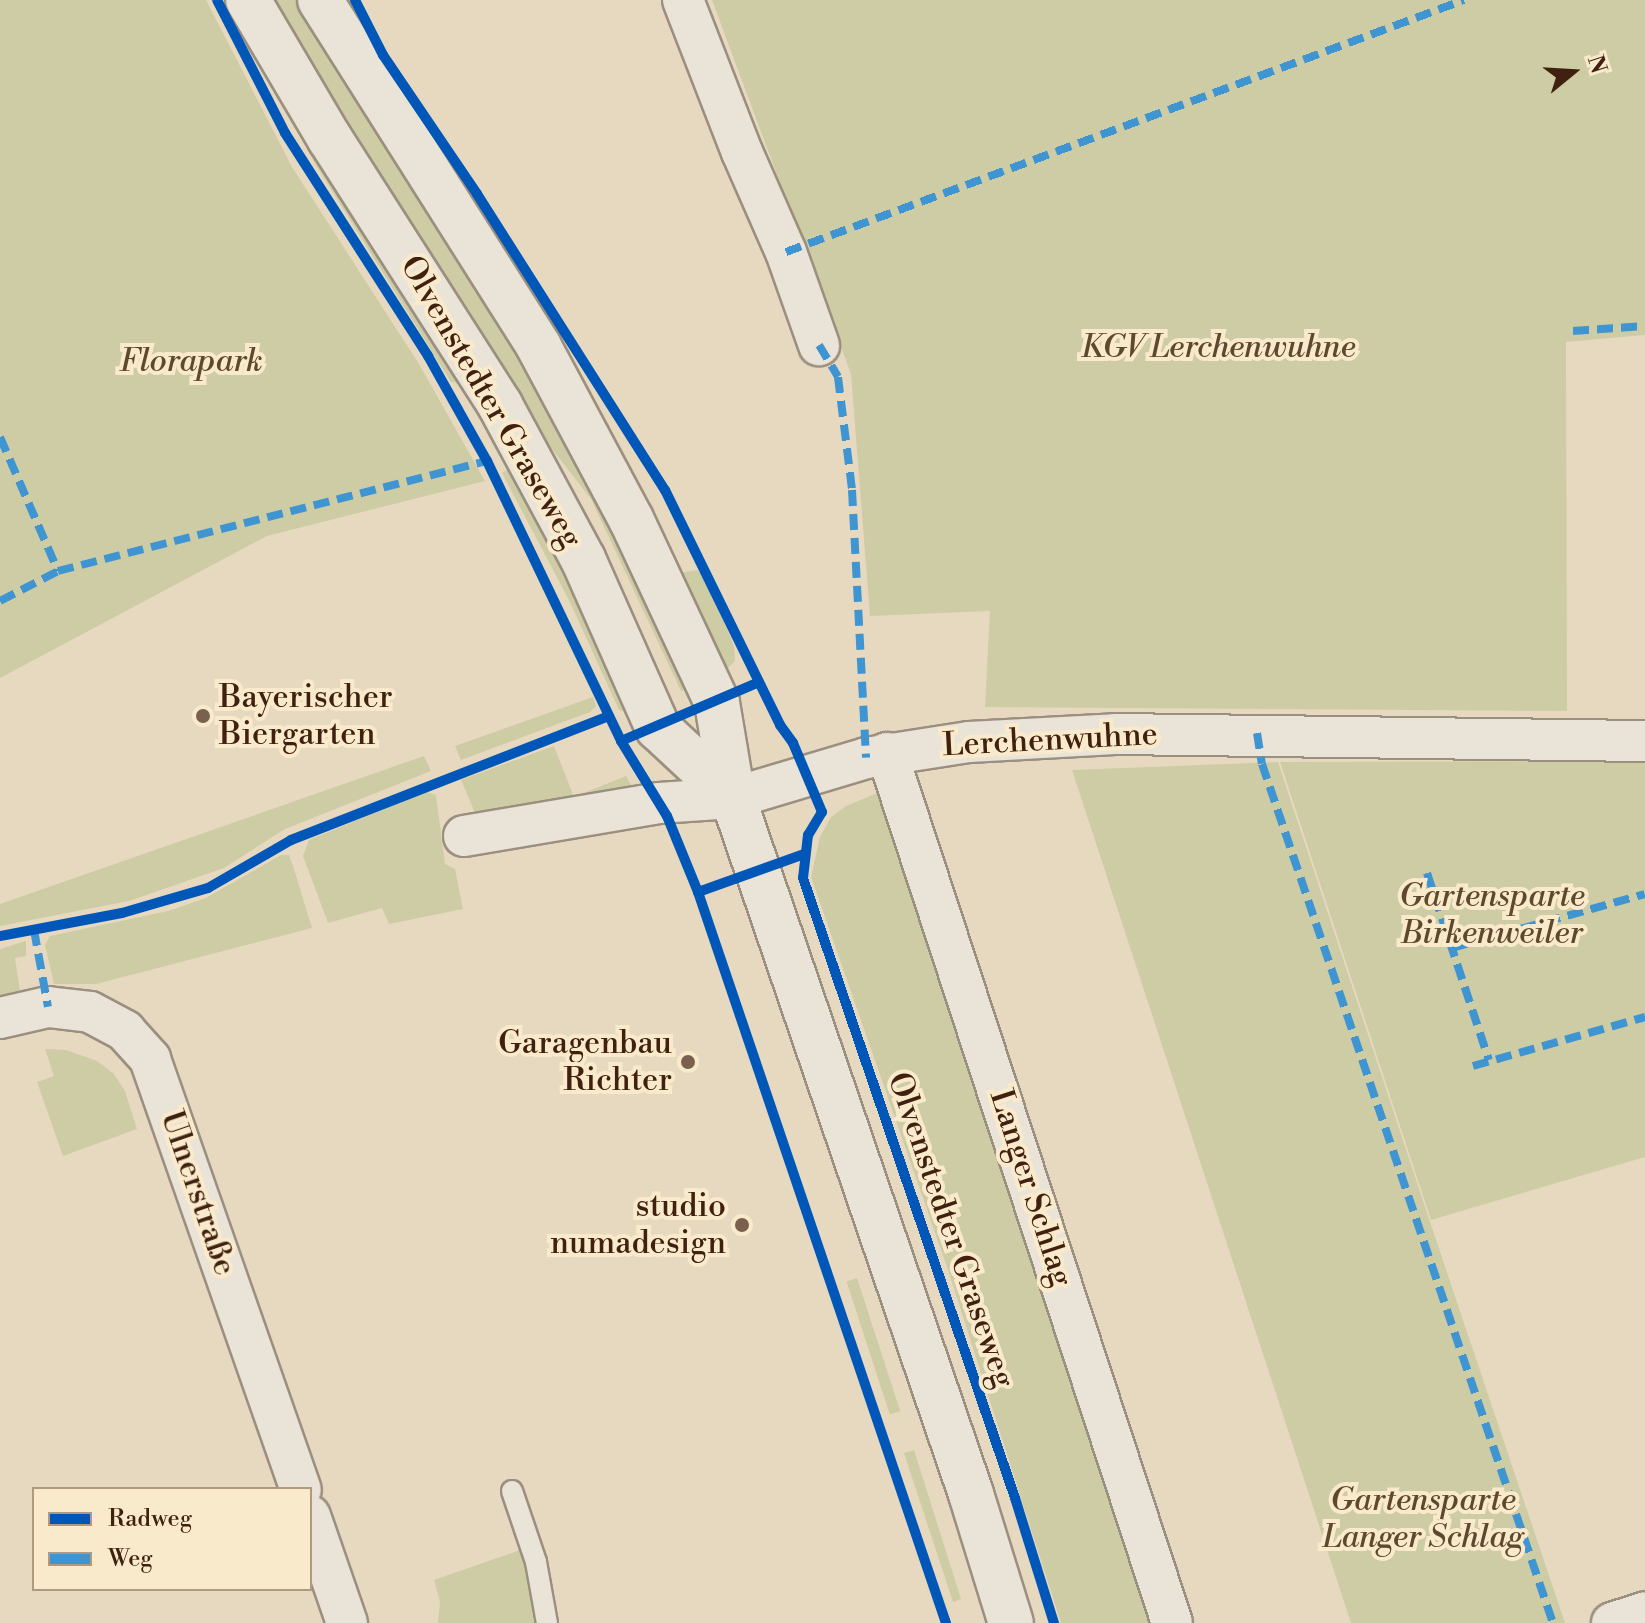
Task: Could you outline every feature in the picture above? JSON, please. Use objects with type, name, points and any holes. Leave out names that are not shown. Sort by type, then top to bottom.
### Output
[{"type":"main road","name":"Olvenstedter Graseweg","points":[[248,0],[330,139],[500,405],[583,559],[658,728],[733,798]]},
{"type":"main road","name":"Olvenstedter Graseweg","points":[[320,0],[509,296],[591,441],[717,703],[733,798],[971,1494],[1011,1623]]},
{"type":"street","points":[[683,0],[742,152],[786,252],[819,345]]},
{"type":"street","name":"Lerchenwuhne","points":[[464,836],[659,803],[733,798],[887,753],[969,742],[1115,734],[1645,741]]},
{"type":"street","name":"Langer Schlag","points":[[887,753],[1172,1623]]},
{"type":"street","name":"Ulnerstraße","points":[[0,1018],[48,1007],[90,1012],[125,1031],[150,1059],[300,1487]]},
{"type":"street","points":[[312,1522],[347,1623]]},
{"type":"street","points":[[1612,1623],[1645,1612]]},
{"type":"lane","points":[[512,1491],[536,1562],[547,1623]]},
{"type":"green space","name":"Florapark","points":[[0,0],[206,0],[292,167],[419,364],[485,481],[267,536],[0,678]]},
{"type":"green space","points":[[269,0],[298,0],[560,421],[690,687],[681,691],[591,499],[538,431],[454,293],[323,92]]},
{"type":"green space","name":"KGV Lerchenwuhne","points":[[712,0],[1645,0],[1645,335],[1566,342],[1567,711],[985,707],[990,611],[870,616],[851,374]]},
{"type":"green space","points":[[262,66],[464,383],[451,382],[314,162]]},
{"type":"green space","points":[[512,467],[551,537],[635,714],[619,710],[570,602],[502,473]]},
{"type":"green space","points":[[697,570],[706,578],[734,646],[735,661],[724,672],[680,573]]},
{"type":"green space","points":[[593,697],[596,706],[590,712],[461,760],[455,746]]},
{"type":"green space","points":[[554,746],[574,797],[626,776],[634,790],[487,818],[475,813],[461,780]]},
{"type":"green space","points":[[424,756],[431,771],[285,829],[224,868],[129,901],[0,926],[0,904]]},
{"type":"green space","name":"Gartensparte Birkenweiler","points":[[1645,761],[1645,1157],[1431,1220],[1280,762]]},
{"type":"green space","name":"Gartensparte Langer Schlag","points":[[1278,762],[1565,1623],[1351,1623],[1072,770]]},
{"type":"green space","points":[[882,791],[1160,1623],[1061,1623],[948,1270],[811,877],[820,837],[831,817],[846,806]]},
{"type":"green space","points":[[426,792],[436,795],[445,864],[455,869],[463,909],[389,924],[382,908],[328,923],[303,856],[309,840]]},
{"type":"green space","points":[[281,855],[289,855],[312,928],[96,984],[54,984],[45,945],[50,936],[168,911],[206,898]]},
{"type":"green space","points":[[26,941],[26,956],[15,958],[20,991],[0,1000],[0,949]]},
{"type":"green space","points":[[45,1049],[66,1050],[97,1061],[113,1073],[125,1091],[137,1129],[63,1156],[37,1082],[54,1076]]},
{"type":"green space","points":[[857,1278],[900,1411],[890,1415],[847,1281]]},
{"type":"green space","points":[[914,1450],[961,1599],[953,1602],[904,1453]]},
{"type":"green space","points":[[526,1548],[541,1623],[438,1623],[440,1602],[434,1580]]},
{"type":"marked path","points":[[786,252],[1464,0]]},
{"type":"marked path","points":[[1573,331],[1645,326]]},
{"type":"marked path","points":[[819,345],[838,377],[852,490],[866,758]]},
{"type":"marked path","points":[[0,437],[58,571]]},
{"type":"marked path","points":[[0,601],[58,571],[487,461]]},
{"type":"marked path","points":[[1257,733],[1262,764],[1553,1623]]},
{"type":"marked path","points":[[1427,873],[1489,1060]]},
{"type":"marked path","points":[[1452,948],[1645,894]]},
{"type":"marked path","points":[[34,930],[48,1007]]},
{"type":"marked path","points":[[1473,1066],[1645,1017]]},
{"type":"cycle path","points":[[217,0],[285,133],[428,356],[487,461],[621,741],[667,816],[698,892],[946,1623]]},
{"type":"cycle path","points":[[355,0],[383,55],[477,194],[665,490],[780,725],[793,743],[822,812],[808,835],[803,878],[1015,1498],[1054,1623]]},
{"type":"cycle path","points":[[621,741],[759,682]]},
{"type":"cycle path","points":[[0,936],[122,913],[208,888],[291,840],[609,716]]},
{"type":"cycle path","points":[[698,892],[804,854]]},
{"type":"place","name":"Bayerischer Biergarten","points":[[203,716]]},
{"type":"place","name":"Garagenbau Richter","points":[[688,1062]]},
{"type":"place","name":"studio numadesign","points":[[742,1225]]}]
